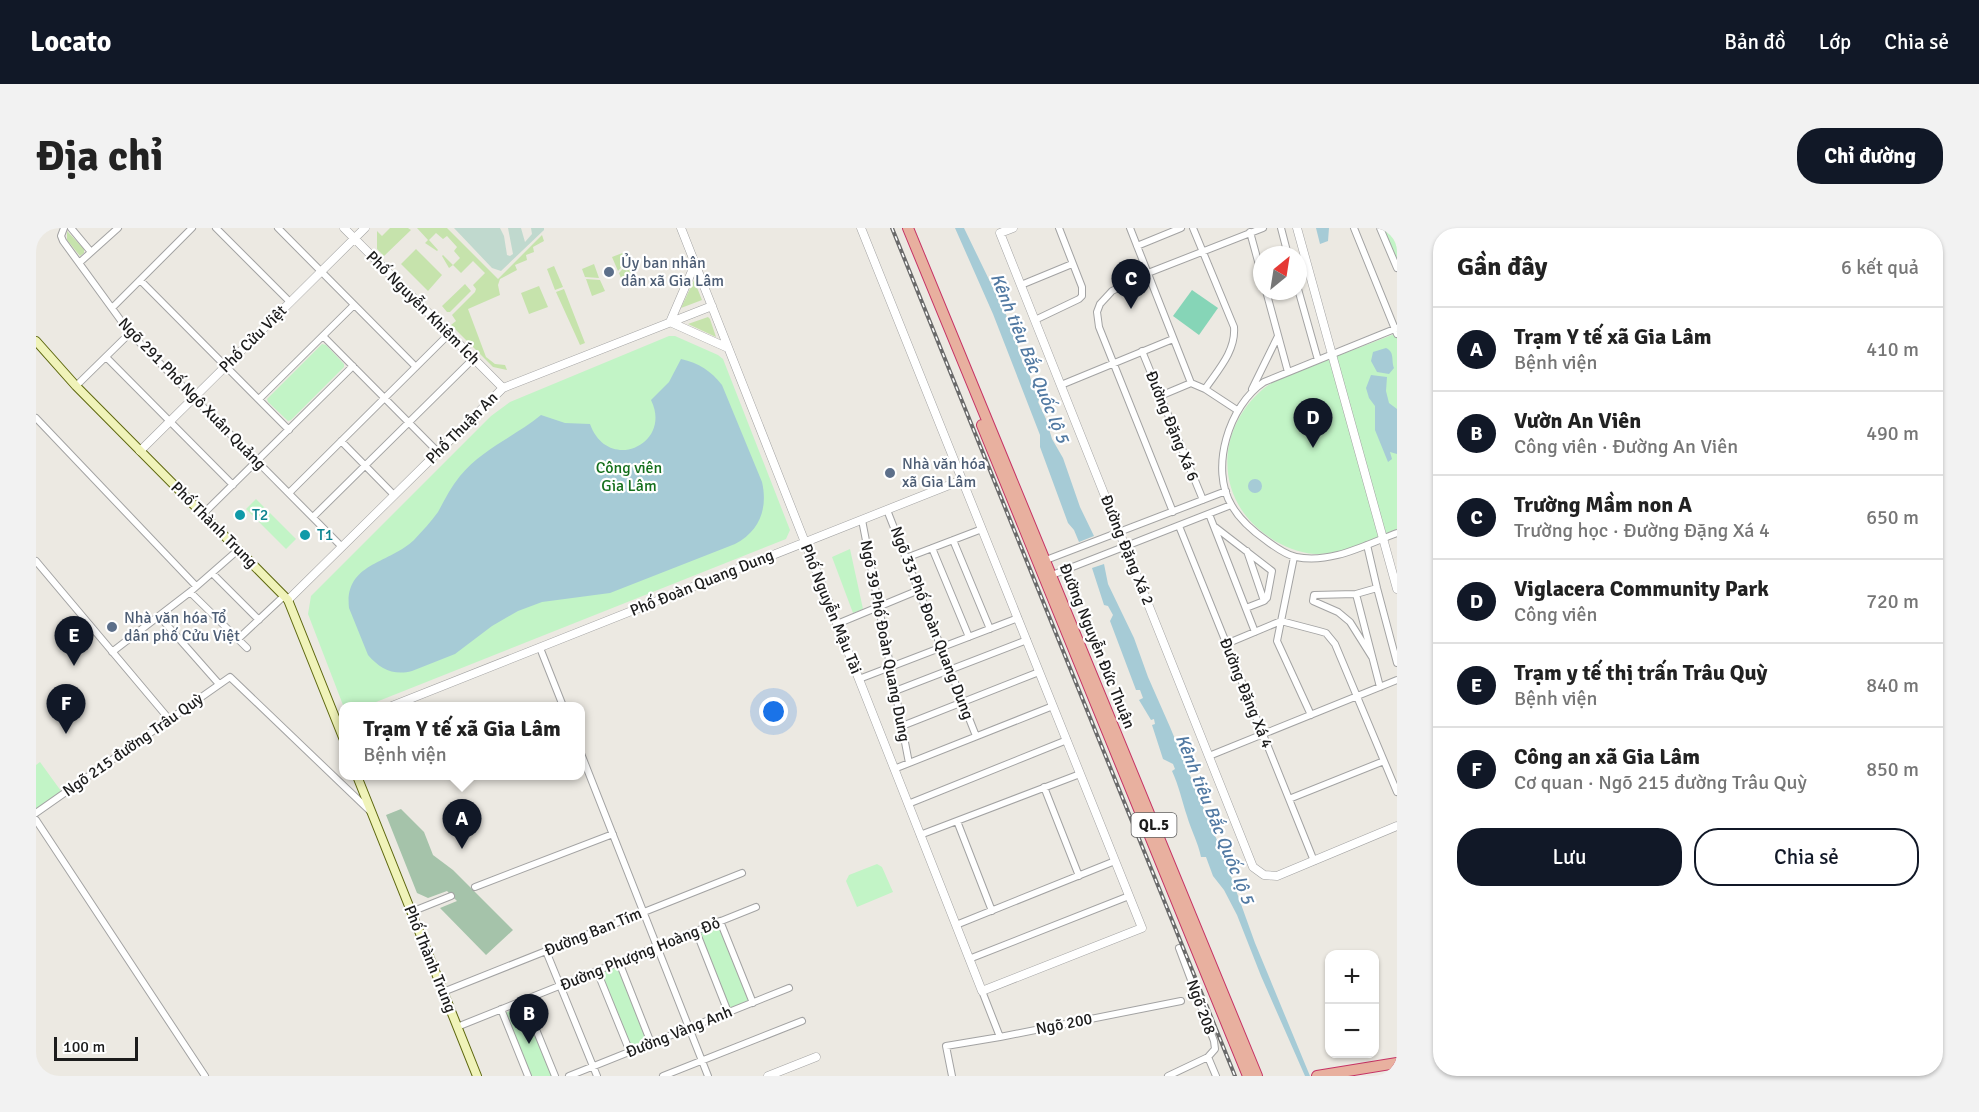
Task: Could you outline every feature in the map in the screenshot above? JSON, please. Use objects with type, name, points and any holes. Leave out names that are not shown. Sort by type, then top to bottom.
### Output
[{"type":"highway","name":"Đường Nguyễn Đức Thuận","points":[[902,228],[1257,1076]]},
{"type":"highway","name":"Đường Nguyễn Đức Thuận","points":[[909,228],[1042,562]]},
{"type":"highway","name":"Đường Nguyễn Đức Thuận","points":[[1048,576],[1248,1076]]},
{"type":"highway","points":[[1318,1076],[1397,1063]]},
{"type":"main road","name":"Phố Thành Trung","points":[[36,341],[76,386],[286,598],[339,722]]},
{"type":"main road","name":"Phố Thành Trung","points":[[359,780],[477,1076]]},
{"type":"street","name":"Ngõ 291 Phố Ngô Xuân Quảng","points":[[64,228],[62,238],[130,333],[342,547]]},
{"type":"street","points":[[71,228],[91,252]]},
{"type":"street","points":[[79,263],[118,228]]},
{"type":"street","points":[[112,308],[192,228]]},
{"type":"street","points":[[216,228],[290,303]]},
{"type":"street","points":[[278,228],[416,367]]},
{"type":"street","name":"Phố Nguyễn Khiêm Ích","points":[[344,228],[503,388]]},
{"type":"street","name":"Phố Cửu Việt","points":[[140,451],[365,228]]},
{"type":"street","name":"Phố Nguyễn Mậu Tài","points":[[681,228],[982,991]]},
{"type":"street","points":[[861,228],[1142,928],[982,991],[1000,1037]]},
{"type":"street","points":[[999,231],[1013,228]]},
{"type":"street","points":[[1035,320],[1081,298],[1082,287],[1059,228]]},
{"type":"street","points":[[1130,228],[1191,383],[1205,389],[1237,410]]},
{"type":"street","points":[[1137,246],[1181,228]]},
{"type":"street","points":[[1193,228],[1234,327],[1235,338],[1226,359],[1205,389]]},
{"type":"street","points":[[1173,512],[1099,327],[1097,312],[1100,304],[1112,291],[1148,273],[1263,228]]},
{"type":"street","points":[[1281,228],[1286,246]]},
{"type":"street","points":[[1298,228],[1397,589]]},
{"type":"street","points":[[1354,228],[1396,330],[1264,382],[1249,395],[1237,410],[1228,432],[1223,463],[1226,491],[1231,505],[1258,536],[1294,556],[1333,557],[1397,533]]},
{"type":"street","points":[[1380,228],[1397,268]]},
{"type":"street","name":"Đường Đặng Xá 2","points":[[999,231],[1253,867],[1264,875],[1277,876],[1314,861]]},
{"type":"street","points":[[1250,232],[1254,246]]},
{"type":"street","points":[[695,264],[670,322],[728,348]]},
{"type":"street","points":[[1021,285],[1072,264]]},
{"type":"street","points":[[140,280],[289,430]]},
{"type":"street","points":[[1268,300],[1288,372]]},
{"type":"street","points":[[1301,300],[1318,360]]},
{"type":"street","points":[[259,399],[354,305]]},
{"type":"street","name":"Phố Thuận An","points":[[286,598],[342,547],[503,388],[711,306]]},
{"type":"street","points":[[76,386],[130,333]]},
{"type":"street","points":[[289,493],[449,334]]},
{"type":"street","points":[[323,336],[438,452]]},
{"type":"street","points":[[1249,395],[1278,336]]},
{"type":"street","points":[[1061,385],[1173,339]]},
{"type":"street","name":"Đường Đặng Xá 6","points":[[1142,351],[1203,500]]},
{"type":"street","points":[[106,357],[233,485]]},
{"type":"street","points":[[313,518],[474,358]]},
{"type":"street","points":[[203,514],[353,366]]},
{"type":"street","points":[[1160,396],[1191,383]]},
{"type":"street","points":[[36,418],[196,586]]},
{"type":"street","points":[[341,441],[394,495]]},
{"type":"street","name":"Phố Đoàn Quang Dung","points":[[402,702],[962,480]]},
{"type":"street","points":[[1042,562],[1226,491]]},
{"type":"street","points":[[1048,576],[1231,505]]},
{"type":"street","name":"Ngõ 33 Phố Đoàn Quang Dung","points":[[887,510],[976,736]]},
{"type":"street","points":[[1209,514],[1255,632]]},
{"type":"street","name":"Ngõ 39 Phố Đoàn Quang Dung","points":[[862,520],[909,763]]},
{"type":"street","name":"Đường Đặng Xá 4","points":[[1179,526],[1314,861]]},
{"type":"street","points":[[1215,527],[1272,571],[1267,598],[1264,602],[1246,608]]},
{"type":"street","points":[[906,558],[982,529]]},
{"type":"street","points":[[953,540],[990,629]]},
{"type":"street","points":[[1367,545],[1397,663]]},
{"type":"street","points":[[932,548],[969,637]]},
{"type":"street","points":[[112,652],[190,592],[238,550]]},
{"type":"street","points":[[1247,551],[1264,602]]},
{"type":"street","points":[[1294,556],[1277,641],[1311,715]]},
{"type":"street","points":[[36,561],[169,719]]},
{"type":"street","points":[[212,573],[259,620]]},
{"type":"street","points":[[1372,657],[1350,622],[1338,612],[1313,601],[1314,595],[1356,594],[1377,588]]},
{"type":"street","points":[[837,624],[918,590]]},
{"type":"street","points":[[190,592],[247,648]]},
{"type":"street","points":[[1356,594],[1380,687]]},
{"type":"street","points":[[238,639],[286,598]]},
{"type":"street","points":[[159,616],[219,684]]},
{"type":"street","points":[[859,679],[1018,618]]},
{"type":"street","points":[[1226,644],[1281,621],[1319,631],[1330,638],[1397,792]]},
{"type":"street","points":[[895,691],[1026,640]]},
{"type":"street","points":[[540,648],[561,702]]},
{"type":"street","points":[[902,726],[1039,672]]},
{"type":"street","name":"Ngõ 215 đường Trâu Quỳ","points":[[36,813],[230,677],[373,814]]},
{"type":"street","points":[[1209,756],[1397,680]]},
{"type":"street","points":[[894,769],[1053,706]]},
{"type":"street","points":[[908,804],[1067,740]]},
{"type":"street","points":[[1289,799],[1384,761]]},
{"type":"street","points":[[585,764],[708,1076]]},
{"type":"street","points":[[920,835],[1080,774]]},
{"type":"street","points":[[1044,787],[1079,876]]},
{"type":"street","points":[[36,820],[205,1076]]},
{"type":"street","points":[[957,821],[992,911]]},
{"type":"street","points":[[1314,861],[1397,826]]},
{"type":"street","points":[[475,887],[613,834]]},
{"type":"street","points":[[956,925],[1115,861]]},
{"type":"street","name":"Đường Ban Tím","points":[[443,992],[742,873]]},
{"type":"street","points":[[411,912],[451,896]]},
{"type":"street","points":[[969,959],[1129,896]]},
{"type":"street","name":"Đường Phượng Hoàng Đỏ","points":[[457,1027],[756,907]]},
{"type":"street","points":[[720,921],[753,1003]]},
{"type":"street","points":[[696,931],[728,1012]]},
{"type":"street","name":"Ngõ 208","points":[[1168,1076],[1208,1057],[1215,1049],[1179,948]]},
{"type":"street","points":[[546,951],[597,1076]]},
{"type":"street","points":[[619,962],[651,1043]]},
{"type":"street","points":[[597,971],[630,1052]]},
{"type":"street","name":"Đường Vàng Anh","points":[[570,1076],[789,988]]},
{"type":"street","points":[[524,1000],[555,1076]]},
{"type":"street","name":"Ngõ 200","points":[[952,1076],[946,1046],[1181,1001]]},
{"type":"street","points":[[501,1009],[528,1076]]},
{"type":"street","points":[[663,1076],[802,1021]]},
{"type":"street","points":[[768,1076],[816,1057]]},
{"type":"street","points":[[1208,1057],[1216,1076]]},
{"type":"green space","points":[[390,228],[411,230],[384,256],[377,249],[377,231],[382,236]]},
{"type":"green space","points":[[417,228],[447,228],[498,279],[542,235],[544,241],[533,247],[534,252],[526,255],[527,260],[515,265],[517,270],[500,279],[498,285],[500,295],[468,309],[486,357],[495,364],[505,365],[507,370],[493,367],[451,325],[456,321],[452,315],[475,292],[473,285],[485,273],[473,261],[461,273],[453,265],[460,258],[454,251],[457,247],[447,236],[443,239],[436,233],[429,240],[437,251],[425,243],[428,240]]},
{"type":"green space","points":[[454,228],[500,228],[504,236],[507,255],[510,256],[513,254],[508,228],[521,228],[525,242],[532,234],[531,228],[544,228],[544,230],[501,271],[492,268]]},
{"type":"green space","points":[[1383,228],[1397,228],[1397,261]]},
{"type":"green space","points":[[67,231],[84,249],[84,253],[80,256],[67,240]]},
{"type":"green space","points":[[416,249],[442,275],[428,291],[401,264]]},
{"type":"green space","points":[[625,252],[628,260],[618,271],[612,257]]},
{"type":"green space","points":[[443,255],[453,265],[449,268],[442,256]]},
{"type":"green space","points":[[629,262],[635,278],[623,283],[619,273]]},
{"type":"green space","points":[[594,264],[599,278],[585,277],[582,269]]},
{"type":"green space","points":[[554,266],[563,287],[555,290],[547,269]]},
{"type":"green space","points":[[586,279],[600,280],[605,291],[592,296]]},
{"type":"green space","points":[[694,280],[702,300],[681,308]]},
{"type":"green space","points":[[465,284],[471,291],[450,312],[447,312],[442,306]]},
{"type":"green space","points":[[539,286],[548,307],[529,314],[521,293]]},
{"type":"green space","points":[[564,289],[585,343],[580,345],[556,292]]},
{"type":"green space","points":[[1192,290],[1218,308],[1199,335],[1173,316]]},
{"type":"green space","points":[[708,317],[710,319],[716,337],[688,324]]},
{"type":"green space","points":[[1397,333],[1397,529],[1357,546],[1326,554],[1303,552],[1269,537],[1251,522],[1238,505],[1230,485],[1227,465],[1229,445],[1236,425],[1247,406],[1263,389],[1276,380]]},
{"type":"green space","name":"Công viên Gia Lâm","points":[[669,336],[675,336],[718,355],[723,359],[790,530],[786,539],[376,702],[342,702],[308,614],[311,596],[491,416],[510,402]]},
{"type":"green space","points":[[322,344],[326,345],[344,364],[344,367],[288,421],[267,399]]},
{"type":"green space","points":[[256,499],[296,539],[286,549],[246,509]]},
{"type":"green space","points":[[850,549],[863,609],[853,613],[832,557]]},
{"type":"green space","points":[[40,762],[61,791],[36,809],[36,765]]},
{"type":"green space","points":[[401,809],[424,832],[433,855],[453,870],[513,930],[486,955],[440,908],[457,901],[447,891],[428,898],[417,893],[386,815]]},
{"type":"green space","points":[[877,864],[882,867],[893,892],[857,907],[846,881],[849,875]]},
{"type":"green space","points":[[720,921],[753,1003],[728,1013],[696,931]]},
{"type":"green space","points":[[619,962],[651,1043],[630,1052],[597,971]]},
{"type":"green space","points":[[523,1005],[552,1076],[531,1076],[505,1013]]},
{"type":"water","points":[[955,228],[964,228],[1012,327],[1023,364],[1041,399],[1038,402],[1052,439],[1063,458],[1080,507],[1094,536],[1079,542],[1068,523],[1040,447],[1040,435],[993,314]]},
{"type":"water","points":[[1316,228],[1329,228],[1328,241],[1320,244]]},
{"type":"water","points":[[1386,348],[1392,354],[1394,368],[1389,374],[1377,372],[1371,361],[1373,352]]},
{"type":"water","name":"Công viên Gia Lâm","points":[[681,359],[704,368],[722,385],[762,482],[763,510],[756,526],[744,539],[610,593],[542,602],[518,611],[492,626],[455,654],[412,671],[399,673],[382,668],[368,655],[349,608],[349,593],[354,582],[370,566],[404,548],[414,540],[438,512],[460,476],[478,458],[541,415],[565,423],[590,424],[599,439],[610,448],[623,450],[636,447],[646,440],[653,429],[655,416],[651,400],[669,382]]},
{"type":"water","points":[[1371,375],[1387,377],[1386,391],[1389,403],[1397,409],[1397,454],[1390,452],[1392,459],[1388,462],[1375,430],[1375,406],[1366,388]]},
{"type":"water","points":[[1252,479],[1258,479],[1262,486],[1258,493],[1252,493],[1248,489],[1248,483]]},
{"type":"water","points":[[1104,564],[1108,584],[1134,638],[1148,677],[1224,857],[1255,943],[1310,1076],[1305,1076],[1237,915],[1224,890],[1213,876],[1206,857],[1201,857],[1172,771],[1175,769],[1173,764],[1163,759],[1152,725],[1155,724],[1154,719],[1151,720],[1139,700],[1143,698],[1140,690],[1136,690],[1110,621],[1113,615],[1108,606],[1104,605],[1092,568]]},
{"type":"railway","points":[[892,228],[1235,1076]]},
{"type":"place","name":"Ủy ban nhân dân xã Gia Lâm","points":[[609,272]]},
{"type":"place","name":"Trường Mầm non A","points":[[1131,309]]},
{"type":"place","name":"Viglacera Community Park","points":[[1313,448]]},
{"type":"place","name":"Nhà văn hóa xã Gia Lâm","points":[[890,473]]},
{"type":"place","name":"T2","points":[[240,515]]},
{"type":"place","name":"T1","points":[[305,535]]},
{"type":"place","name":"Nhà văn hóa Tổ dân phố Cửu Việt","points":[[112,627]]},
{"type":"place","name":"Trạm y tế thị trấn Trâu Quỳ","points":[[74,666]]},
{"type":"place","name":"Công an xã Gia Lâm","points":[[66,734]]},
{"type":"place","name":"Trạm Y tế xã Gia Lâm","points":[[462,849]]},
{"type":"place","name":"Vườn An Viên","points":[[529,1044]]},
{"type":"water label","name":"Kênh tiêu Bắc Quốc lộ 5","points":[[1030,358]]},
{"type":"water label","name":"Kênh tiêu Bắc Quốc lộ 5","points":[[1215,819]]}]
